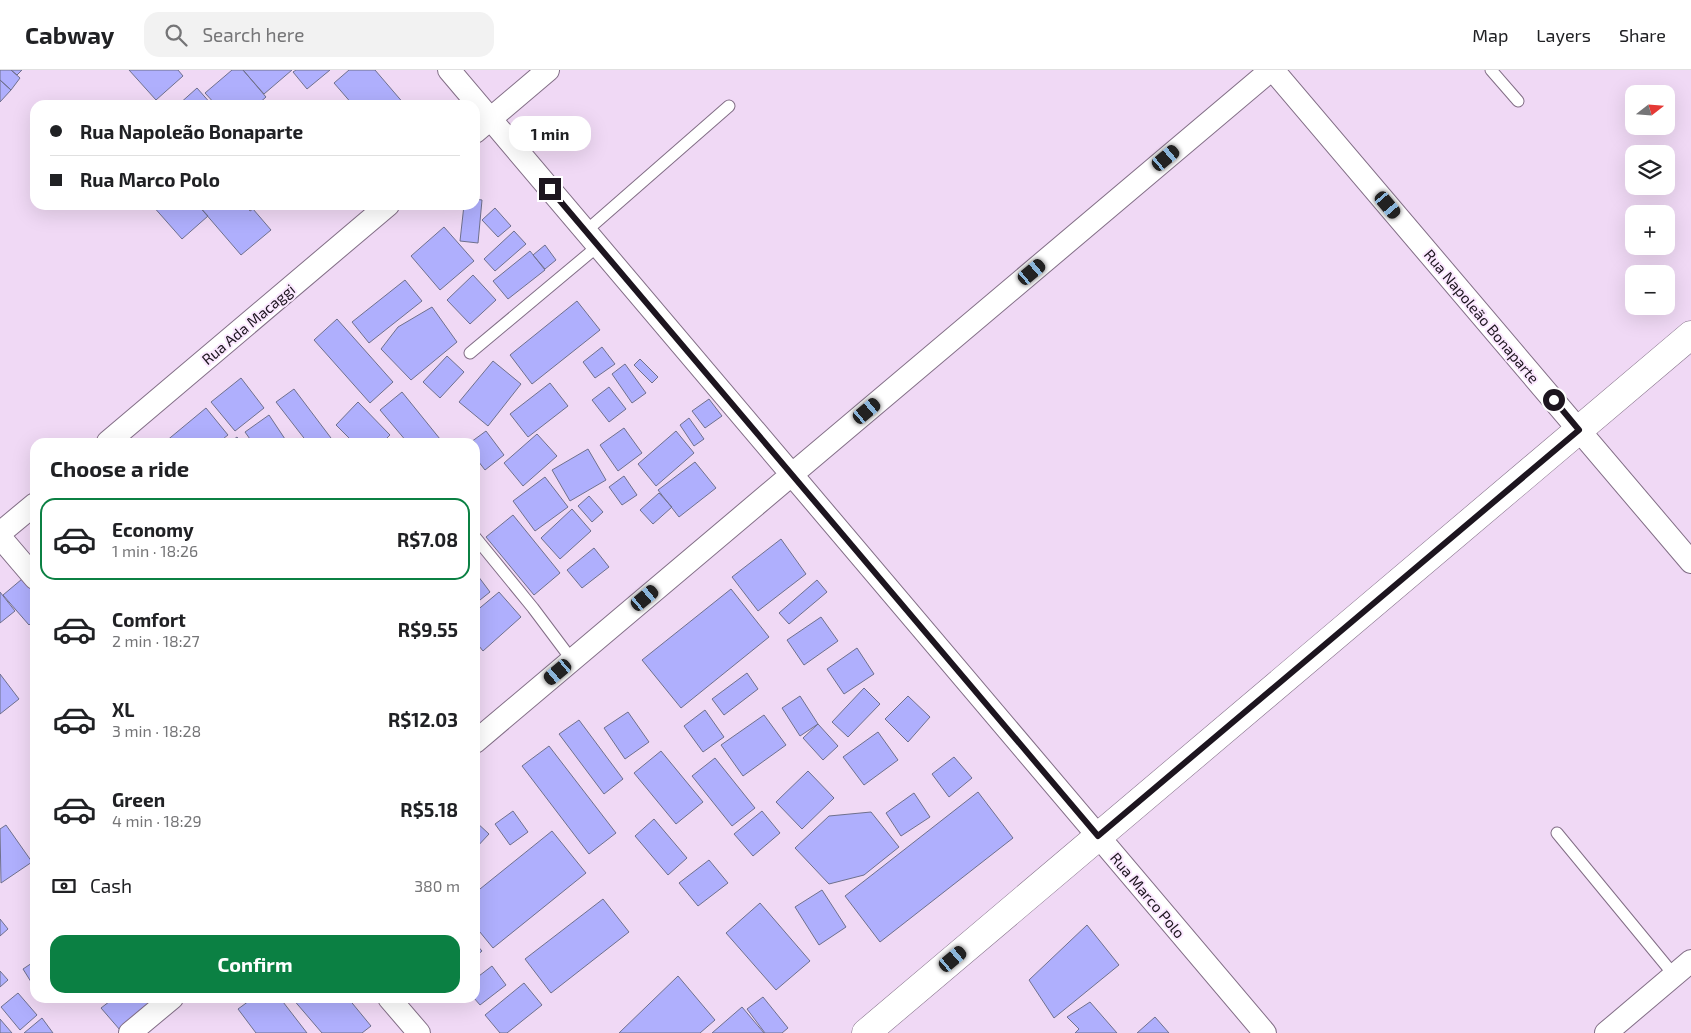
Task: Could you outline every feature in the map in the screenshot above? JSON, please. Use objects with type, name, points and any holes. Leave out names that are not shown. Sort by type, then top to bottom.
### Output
[{"type":"street","name":"Rua Marco Polo","points":[[449,70],[468,100]]},
{"type":"street","points":[[483,125],[548,70]]},
{"type":"street","points":[[480,738],[1272,70]]},
{"type":"street","name":"Rua Napoleão Bonaparte","points":[[1272,70],[1691,562]]},
{"type":"street","name":"Rua Marco Polo","points":[[483,125],[592,239],[1265,1033]]},
{"type":"street","name":"Rua Ada Macaggi","points":[[113,438],[382,210]]},
{"type":"street","points":[[866,1033],[1691,335]]},
{"type":"street","points":[[30,508],[0,535],[30,572]]},
{"type":"street","points":[[1606,1033],[1683,968]]},
{"type":"street","points":[[130,1033],[166,1003]]},
{"type":"street","points":[[393,1003],[419,1033]]},
{"type":"lane","points":[[1491,70],[1518,100]]},
{"type":"lane","points":[[470,353],[592,239],[729,106]]},
{"type":"lane","points":[[480,543],[533,608],[572,660]]},
{"type":"lane","points":[[1557,833],[1683,968]]},
{"type":"building","points":[[0,70],[11,70],[20,78],[11,90],[0,80]]},
{"type":"building","points":[[11,70],[22,70],[17,75]]},
{"type":"building","points":[[129,70],[178,70],[183,76],[156,100]]},
{"type":"building","points":[[232,70],[243,70],[266,97],[263,100],[211,100],[205,93]]},
{"type":"building","points":[[243,70],[292,70],[264,94]]},
{"type":"building","points":[[296,70],[330,70],[307,89],[293,72]]},
{"type":"building","points":[[349,70],[375,70],[401,100],[349,100],[334,83]]},
{"type":"building","points":[[0,80],[11,90],[0,102]]},
{"type":"building","points":[[197,88],[208,100],[184,100]]},
{"type":"building","points":[[480,200],[482,200],[478,243],[460,241],[463,210],[480,210]]},
{"type":"building","points":[[495,208],[511,226],[498,237],[482,220]]},
{"type":"building","points":[[156,210],[203,210],[208,216],[182,239]]},
{"type":"building","points":[[202,210],[254,210],[271,230],[241,255]]},
{"type":"building","points":[[444,227],[474,261],[440,290],[411,256]]},
{"type":"building","points":[[514,231],[526,244],[495,271],[484,259]]},
{"type":"building","points":[[545,245],[556,260],[545,269],[533,255]]},
{"type":"building","points":[[530,251],[545,270],[508,299],[493,281]]},
{"type":"building","points":[[473,275],[496,300],[470,324],[447,300]]},
{"type":"building","points":[[405,280],[422,301],[369,343],[352,322]]},
{"type":"building","points":[[577,301],[600,330],[532,384],[510,355]]},
{"type":"building","points":[[432,307],[457,342],[411,380],[381,349],[398,327]]},
{"type":"building","points":[[337,319],[393,382],[370,403],[314,340]]},
{"type":"building","points":[[602,347],[615,364],[595,378],[583,362]]},
{"type":"building","points":[[447,356],[464,372],[440,398],[423,382]]},
{"type":"building","points":[[640,359],[658,377],[652,383],[634,365]]},
{"type":"building","points":[[493,361],[521,384],[488,426],[459,402]]},
{"type":"building","points":[[625,364],[646,393],[632,403],[612,374]]},
{"type":"building","points":[[241,378],[264,408],[235,431],[211,402]]},
{"type":"building","points":[[550,383],[568,406],[528,437],[510,414]]},
{"type":"building","points":[[609,387],[626,409],[609,422],[592,400]]},
{"type":"building","points":[[294,389],[331,438],[304,438],[276,402]]},
{"type":"building","points":[[402,392],[439,438],[404,438],[380,410]]},
{"type":"building","points":[[709,399],[722,416],[705,428],[692,411]]},
{"type":"building","points":[[358,402],[390,435],[387,438],[349,438],[336,425]]},
{"type":"building","points":[[206,408],[228,435],[224,438],[170,438]]},
{"type":"building","points":[[269,415],[284,438],[249,438],[245,432]]},
{"type":"building","points":[[689,418],[704,439],[694,446],[680,425]]},
{"type":"building","points":[[624,428],[642,453],[618,471],[600,445]]},
{"type":"building","points":[[486,431],[504,455],[485,470],[480,464],[480,438],[476,438]]},
{"type":"building","points":[[676,431],[694,453],[656,486],[638,464]]},
{"type":"building","points":[[537,434],[557,456],[523,486],[504,463]]},
{"type":"building","points":[[588,449],[606,480],[570,501],[552,470]]},
{"type":"building","points":[[695,462],[716,488],[679,517],[658,490]]},
{"type":"building","points":[[624,476],[637,495],[622,505],[609,487]]},
{"type":"building","points":[[545,477],[568,507],[535,531],[513,501]]},
{"type":"building","points":[[659,493],[672,507],[653,524],[640,510]]},
{"type":"building","points":[[589,496],[603,512],[592,522],[578,506]]},
{"type":"building","points":[[572,509],[591,531],[560,559],[541,538]]},
{"type":"building","points":[[513,515],[560,573],[534,595],[486,537]]},
{"type":"building","points":[[781,539],[806,574],[758,611],[732,577]]},
{"type":"building","points":[[594,548],[609,567],[582,588],[567,570]]},
{"type":"building","points":[[28,574],[30,576],[29,625],[3,595]]},
{"type":"building","points":[[480,579],[490,592],[480,600]]},
{"type":"building","points":[[817,580],[827,592],[789,624],[779,613]]},
{"type":"building","points":[[731,589],[769,637],[681,708],[642,660]]},
{"type":"building","points":[[0,592],[15,611],[0,623]]},
{"type":"building","points":[[499,592],[521,617],[483,651],[480,647],[480,608]]},
{"type":"building","points":[[821,617],[838,641],[804,665],[787,640]]},
{"type":"building","points":[[857,648],[874,674],[844,694],[827,669]]},
{"type":"building","points":[[747,673],[758,689],[724,715],[712,699]]},
{"type":"building","points":[[0,674],[19,699],[0,714]]},
{"type":"building","points":[[864,688],[880,704],[848,737],[832,722]]},
{"type":"building","points":[[800,696],[818,724],[800,736],[782,708]]},
{"type":"building","points":[[908,696],[930,717],[908,742],[885,719]]},
{"type":"building","points":[[705,710],[724,737],[703,752],[684,726]]},
{"type":"building","points":[[628,712],[649,742],[625,759],[604,728]]},
{"type":"building","points":[[764,715],[786,745],[743,776],[721,745]]},
{"type":"building","points":[[579,720],[623,779],[604,794],[559,734]]},
{"type":"building","points":[[818,724],[838,746],[823,760],[803,738]]},
{"type":"building","points":[[878,732],[898,760],[864,785],[843,757]]},
{"type":"building","points":[[549,746],[616,833],[589,854],[522,766]]},
{"type":"building","points":[[661,751],[703,802],[676,824],[634,773]]},
{"type":"building","points":[[954,757],[972,778],[949,797],[932,774]]},
{"type":"building","points":[[715,758],[755,808],[732,826],[692,776]]},
{"type":"building","points":[[808,771],[834,798],[802,829],[776,802]]},
{"type":"building","points":[[978,792],[1013,838],[880,942],[845,896]]},
{"type":"building","points":[[914,793],[930,817],[901,836],[886,813]]},
{"type":"building","points":[[513,811],[528,832],[510,845],[495,824]]},
{"type":"building","points":[[762,811],[780,833],[753,856],[734,834]]},
{"type":"building","points":[[871,812],[899,847],[864,875],[829,884],[795,848],[829,816]]},
{"type":"building","points":[[654,819],[687,858],[668,875],[635,836]]},
{"type":"building","points":[[6,825],[30,859],[30,863],[1,883],[0,829]]},
{"type":"building","points":[[480,826],[489,834],[480,844]]},
{"type":"building","points":[[552,831],[586,873],[493,948],[480,932],[480,889]]},
{"type":"building","points":[[709,860],[728,883],[698,906],[679,883]]},
{"type":"building","points":[[822,890],[846,927],[819,945],[795,907]]},
{"type":"building","points":[[603,899],[629,932],[551,993],[525,959]]},
{"type":"building","points":[[760,903],[810,961],[776,990],[726,933]]},
{"type":"building","points":[[0,919],[8,929],[0,936]]},
{"type":"building","points":[[1087,925],[1119,965],[1054,1018],[1029,980]]},
{"type":"building","points":[[30,964],[30,980],[23,969]]},
{"type":"building","points":[[492,966],[506,985],[480,1005],[478,1003],[480,1003],[480,975]]},
{"type":"building","points":[[0,971],[8,980],[0,987]]},
{"type":"building","points":[[678,976],[715,1020],[700,1033],[619,1033]]},
{"type":"building","points":[[524,983],[542,1005],[507,1033],[500,1033],[485,1015]]},
{"type":"building","points":[[18,993],[37,1015],[20,1030],[1,1007]]},
{"type":"building","points":[[763,997],[788,1028],[782,1033],[765,1033],[747,1009]]},
{"type":"building","points":[[1090,1002],[1117,1033],[1075,1033],[1079,1029],[1067,1017]]},
{"type":"building","points":[[108,1003],[152,1003],[120,1030],[101,1008]]},
{"type":"building","points":[[246,1003],[284,1003],[307,1033],[256,1033],[238,1009]]},
{"type":"building","points":[[296,1003],[352,1003],[371,1026],[362,1033],[322,1033]]},
{"type":"building","points":[[742,1007],[764,1033],[712,1033]]},
{"type":"building","points":[[1155,1017],[1169,1033],[1137,1033]]},
{"type":"building","points":[[42,1018],[53,1033],[24,1033]]},
{"type":"building","points":[[0,1019],[12,1033],[0,1033]]},
{"type":"route","points":[[550,189],[1098,836],[1579,430],[1554,400]]}]
